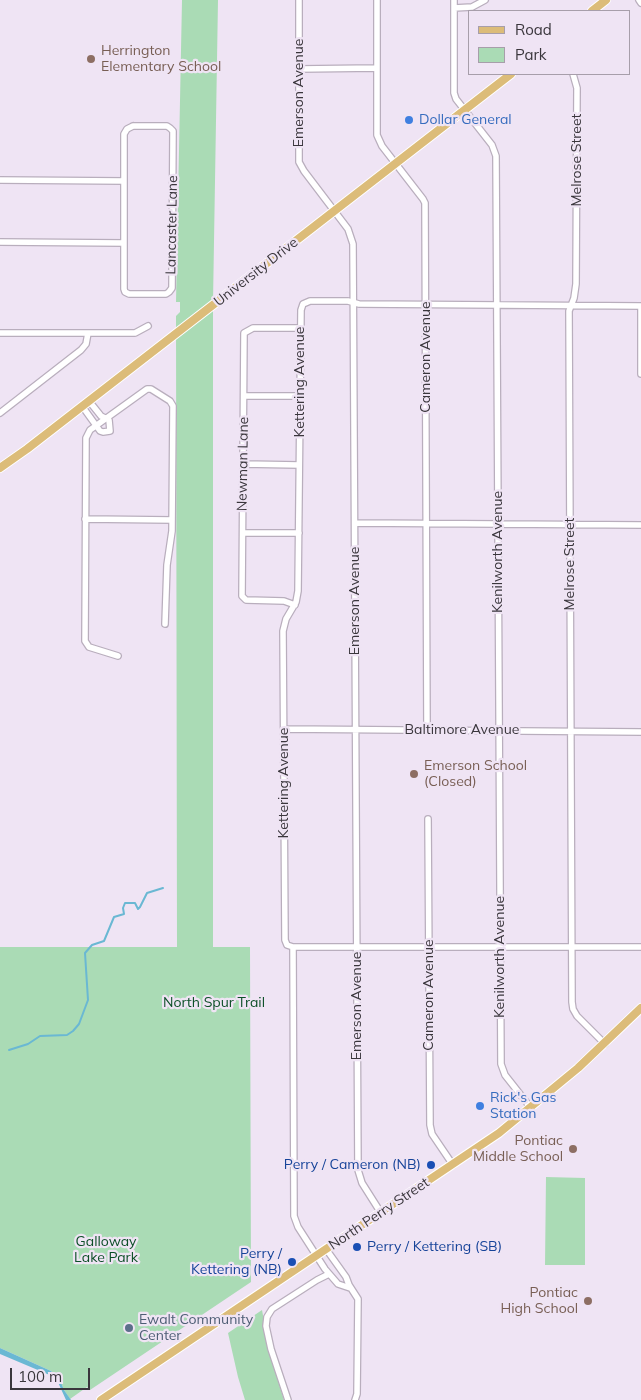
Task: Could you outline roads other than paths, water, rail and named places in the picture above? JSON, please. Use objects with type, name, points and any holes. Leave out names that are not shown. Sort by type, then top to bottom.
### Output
[{"type":"main road","points":[[593,10],[602,1]]},
{"type":"main road","name":"University Drive","points":[[0,468],[510,75]]},
{"type":"main road","name":"North Perry Street","points":[[102,1400],[453,1165],[531,1108],[605,1044],[641,1008]]},
{"type":"street","name":"Emerson Avenue","points":[[300,0],[299,162],[349,231],[353,242],[359,1174],[363,1185],[381,1213]]},
{"type":"street","name":"Cameron Avenue","points":[[377,0],[376,132],[381,144],[424,201],[428,730]]},
{"type":"street","name":"Kenilworth Avenue","points":[[454,0],[454,90],[456,99],[492,145],[496,156],[501,1065],[505,1075],[531,1108]]},
{"type":"street","points":[[454,8],[472,6],[485,0]]},
{"type":"street","points":[[299,69],[376,68]]},
{"type":"street","name":"Melrose Street","points":[[573,75],[577,88],[576,280],[574,298],[569,311],[573,1009],[577,1016],[605,1044]]},
{"type":"street","name":"Lancaster Lane","points":[[133,126],[170,128],[173,133],[172,288],[164,295],[129,294],[123,288],[124,181],[124,134],[127,129],[133,126]]},
{"type":"street","points":[[0,180],[124,181]]},
{"type":"street","points":[[0,242],[124,243]]},
{"type":"street","name":"Kettering Avenue","points":[[329,1274],[298,1227],[294,1216],[292,947],[287,945],[285,940],[283,628],[286,619],[295,605],[298,591],[301,310],[303,304],[310,301],[354,302]]},
{"type":"street","points":[[354,302],[359,304],[425,305],[641,306],[641,374]]},
{"type":"street","points":[[0,333],[135,333],[148,326]]},
{"type":"street","name":"Newman Lane","points":[[295,605],[284,601],[247,600],[243,598],[244,333],[253,328],[301,328]]},
{"type":"street","points":[[0,413],[81,350],[86,344],[88,333]]},
{"type":"street","points":[[118,656],[89,647],[85,643],[86,438],[88,432],[146,389],[151,389],[172,402],[173,408],[172,520],[167,566],[166,624]]},
{"type":"street","points":[[244,396],[300,396]]},
{"type":"street","points":[[82,406],[102,432],[109,432],[110,422],[101,416],[89,400]]},
{"type":"street","points":[[243,464],[299,465]]},
{"type":"street","points":[[86,519],[172,520]]},
{"type":"street","points":[[355,523],[641,525]]},
{"type":"street","points":[[242,533],[299,533]]},
{"type":"street","name":"Baltimore Avenue","points":[[284,729],[641,732]]},
{"type":"street","name":"Cameron Avenue","points":[[428,819],[430,1125],[432,1134],[453,1165]]},
{"type":"street","points":[[292,947],[641,947]]},
{"type":"street","points":[[326,1250],[346,1277],[358,1301],[357,1394],[355,1400]]},
{"type":"street","points":[[288,1400],[271,1349],[266,1326],[267,1317],[272,1309],[329,1274],[340,1286],[350,1288]]},
{"type":"water","points":[[0,1348],[51,1371],[60,1380],[71,1400],[66,1400],[57,1380],[52,1376],[0,1354]]},
{"type":"waterway","points":[[9,1050],[28,1044],[40,1036],[67,1035],[73,1031],[79,1024],[88,1000],[85,953],[92,945],[104,941],[114,917],[124,914],[123,908],[125,903],[135,903],[138,909],[147,893],[163,888]]},
{"type":"place","name":"Herrington Elementary School","points":[[91,59]]},
{"type":"place","name":"Dollar General","points":[[409,120]]},
{"type":"place","name":"Emerson School (Closed)","points":[[414,774]]},
{"type":"place","name":"Rick's Gas Station","points":[[480,1106]]},
{"type":"place","name":"Pontiac Middle School","points":[[573,1149]]},
{"type":"place","name":"Perry / Cameron (NB)","points":[[431,1165]]},
{"type":"place","name":"Perry / Kettering (SB)","points":[[357,1247]]},
{"type":"place","name":"Perry / Kettering (NB)","points":[[292,1262]]},
{"type":"place","name":"Pontiac High School","points":[[588,1301]]},
{"type":"place","name":"Ewalt Community Center","points":[[129,1328]]},
{"type":"park label","name":"North Spur Trail","points":[[214,1003]]},
{"type":"park label","name":"Galloway Lake Park","points":[[106,1250]]}]
